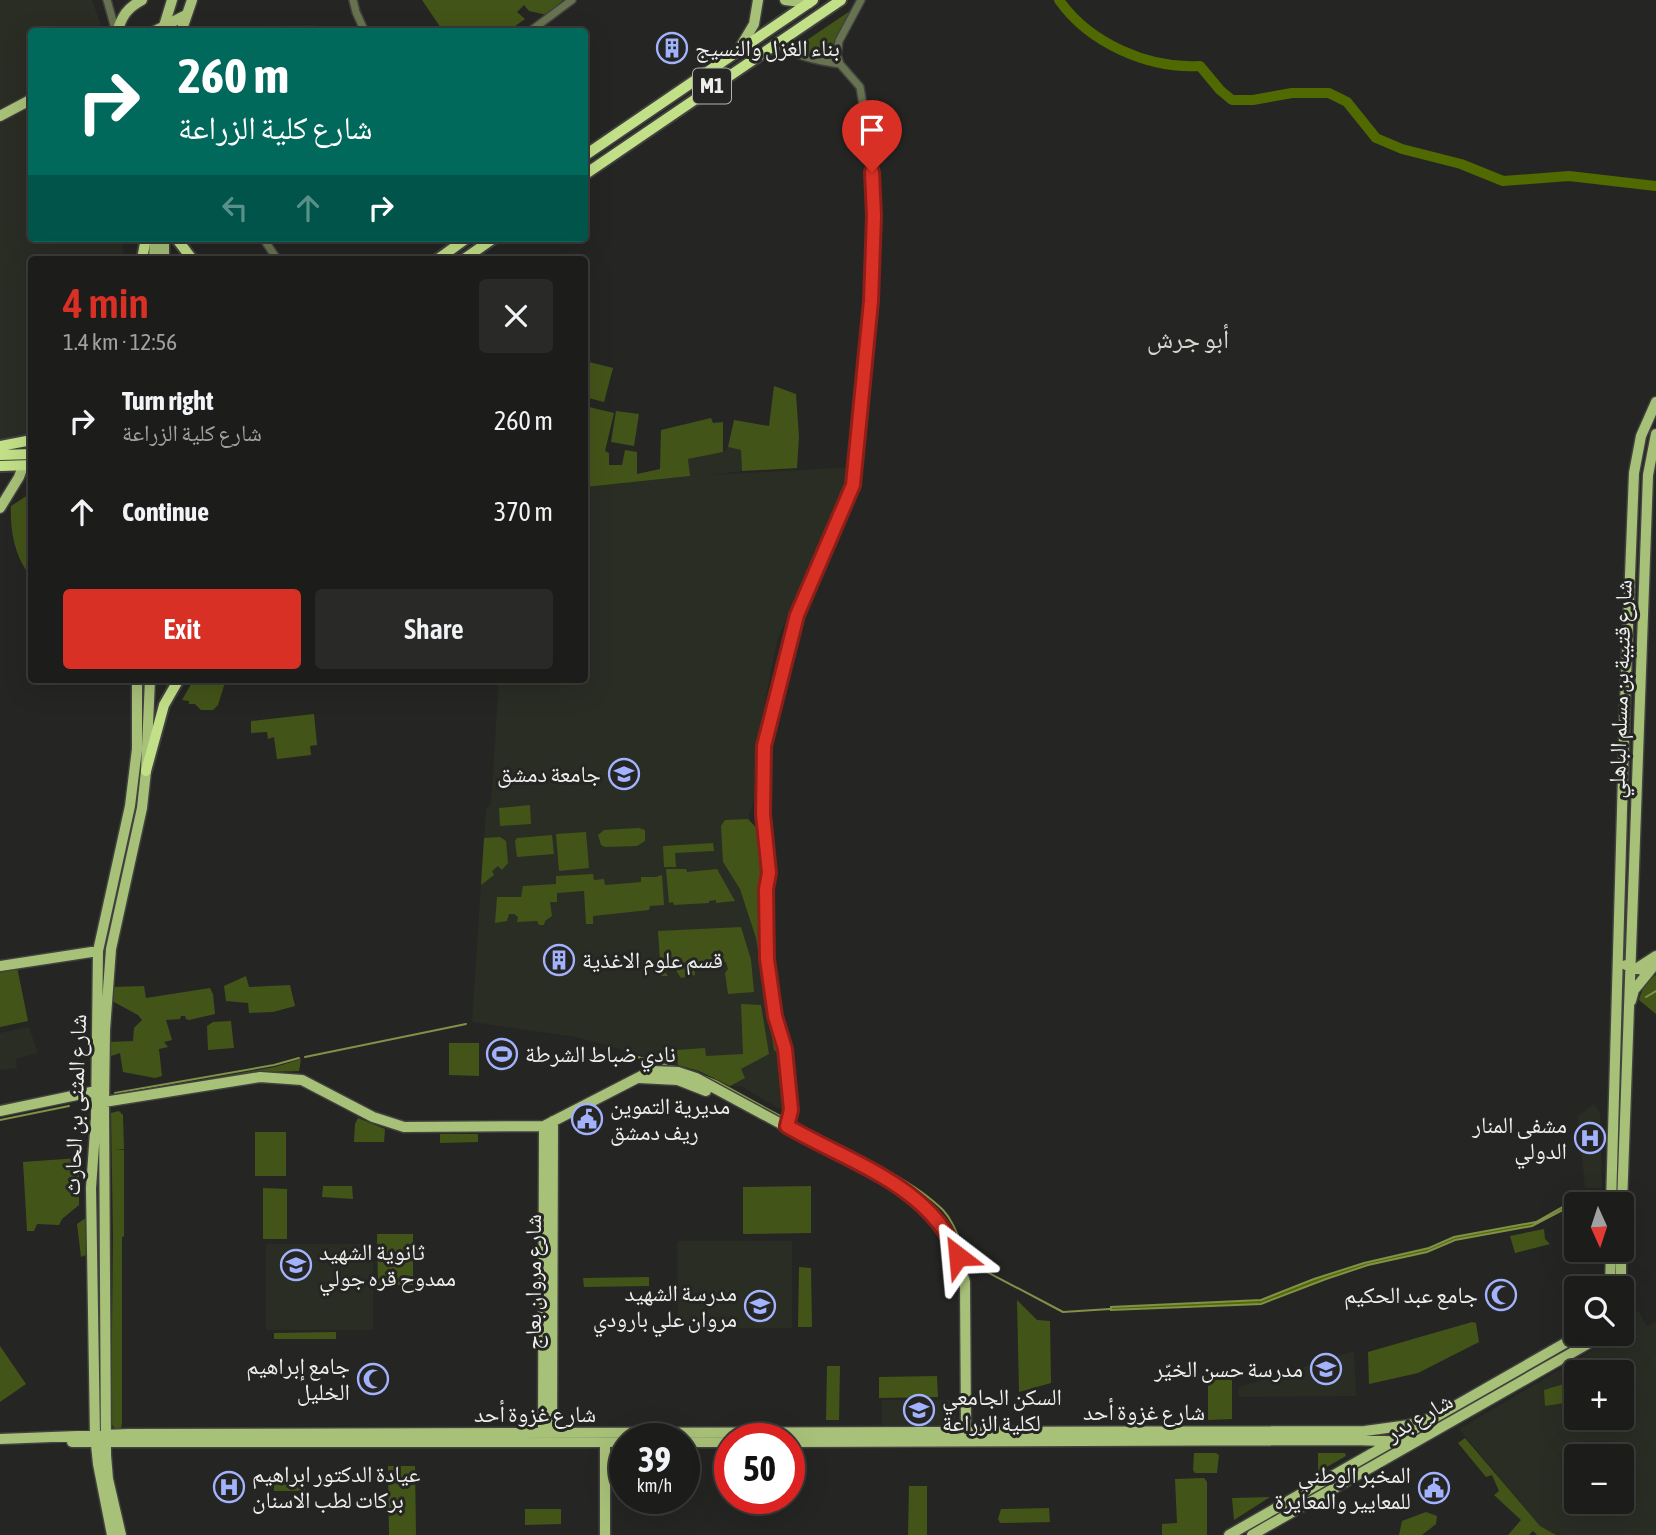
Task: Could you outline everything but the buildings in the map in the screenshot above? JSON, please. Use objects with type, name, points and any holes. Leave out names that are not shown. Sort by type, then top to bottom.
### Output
[{"type":"highway","name":"M1","points":[[588,171],[841,0]]},
{"type":"highway","name":"M1","points":[[588,153],[811,1]]},
{"type":"highway","points":[[179,242],[190,256]]},
{"type":"highway","points":[[442,256],[461,242]]},
{"type":"highway","points":[[468,256],[488,242]]},
{"type":"highway","points":[[0,446],[28,441]]},
{"type":"highway","points":[[0,455],[28,454]]},
{"type":"highway","points":[[0,468],[25,466]]},
{"type":"highway","points":[[146,772],[164,705],[177,683]]},
{"type":"main road","points":[[118,28],[123,15],[132,5],[142,0]]},
{"type":"main road","points":[[163,28],[172,0]]},
{"type":"main road","points":[[182,28],[192,0]]},
{"type":"main road","points":[[737,53],[754,24],[758,0]]},
{"type":"main road","points":[[785,0],[811,1]]},
{"type":"main road","points":[[163,28],[186,15]]},
{"type":"main road","points":[[0,117],[28,101]]},
{"type":"main road","name":"شارع قتيبة بن مسلم الباهلي","points":[[1620,911],[1635,461],[1641,436],[1656,402]]},
{"type":"main road","name":"شارع قتيبة بن مسلم الباهلي","points":[[1631,970],[1647,475],[1656,434]]},
{"type":"main road","points":[[0,508],[25,466]]},
{"type":"main road","name":"شارع المثنى بن الحارث","points":[[112,1535],[101,1438],[91,1188],[96,1091],[98,951],[130,806],[137,749],[137,683]]},
{"type":"main road","name":"شارع المثنى بن الحارث","points":[[121,1535],[101,1438],[106,1030],[111,949],[142,808],[150,683]]},
{"type":"main road","points":[[1620,911],[1623,916],[1623,962],[1631,970]]},
{"type":"main road","points":[[1611,1192],[1620,911]]},
{"type":"main road","points":[[1630,946],[1637,958],[1655,961]]},
{"type":"main road","points":[[0,966],[98,951]]},
{"type":"main road","points":[[1617,1005],[1620,985],[1631,970],[1655,961]]},
{"type":"main road","points":[[1627,1015],[1634,990],[1655,961]]},
{"type":"main road","points":[[1622,1192],[1627,1015],[1631,970]]},
{"type":"main road","points":[[104,1102],[260,1077],[302,1080],[373,1117],[404,1127],[548,1124],[635,1078],[662,1078],[693,1084],[787,1129],[901,1195],[929,1220],[960,1266],[965,1282],[966,1432]]},
{"type":"main road","points":[[0,1111],[96,1091]]},
{"type":"main road","name":"شارع مروان بعاج","points":[[547,1438],[548,1124]]},
{"type":"main road","name":"شارع بدر","points":[[1229,1535],[1564,1344]]},
{"type":"main road","name":"شارع بدر","points":[[1252,1535],[1581,1346]]},
{"type":"main road","name":"شارع غزوة أحد","points":[[101,1438],[143,1442],[1376,1430],[1420,1423],[1435,1416]]},
{"type":"main road","points":[[1376,1430],[1386,1434],[1392,1441],[1394,1453]]},
{"type":"main road","points":[[0,1439],[101,1438]]},
{"type":"main road","name":"شارع غزوة أحد","points":[[101,1438],[547,1438],[609,1442]]},
{"type":"main road","points":[[1354,1440],[1364,1448],[1363,1458]]},
{"type":"main road","points":[[108,1479],[110,1459],[119,1448],[143,1442]]},
{"type":"main road","points":[[605,1442],[605,1535]]},
{"type":"main road","name":"شارع غزوة أحد","points":[[805,1442],[1414,1442]]},
{"type":"street","points":[[107,0],[115,28]]},
{"type":"street","points":[[353,0],[363,28]]},
{"type":"street","points":[[534,28],[572,0]]},
{"type":"street","points":[[787,1129],[791,1110],[785,1049],[775,1016],[767,959],[766,889],[769,873],[763,814],[764,746],[797,615],[853,485],[871,289],[874,216],[872,160],[860,87],[840,64],[837,55],[839,41],[861,0]]},
{"type":"street","points":[[775,43],[791,53],[840,64]]},
{"type":"shaded area","points":[[0,0],[92,0],[100,28],[28,28],[28,242],[122,242],[124,255],[28,256],[28,437],[0,442]]},
{"type":"shaded area","points":[[422,0],[563,0],[547,15],[529,11],[524,5],[517,12],[525,19],[513,28],[441,28]]},
{"type":"shaded area","points":[[850,11],[830,58],[797,51],[795,48]]},
{"type":"shaded area","points":[[315,25],[317,28],[250,28]]},
{"type":"shaded area","points":[[588,362],[613,368],[604,402],[588,398]]},
{"type":"shaded area","points":[[774,386],[796,394],[799,437],[797,468],[742,471],[741,450],[728,447],[734,420],[769,426]]},
{"type":"shaded area","points":[[588,407],[614,413],[605,451],[609,453],[609,465],[622,465],[625,450],[637,452],[637,474],[660,469],[661,430],[711,418],[713,423],[723,422],[723,452],[688,459],[690,476],[588,487]]},
{"type":"shaded area","points":[[616,411],[639,414],[634,446],[611,442]]},
{"type":"shaded area","name":"جامعة دمشق","points":[[728,447],[741,450],[742,471],[712,475],[852,467],[777,641],[756,748],[754,800],[749,815],[760,836],[763,874],[760,895],[762,937],[784,1088],[783,1111],[741,1086],[730,1086],[699,1071],[576,1037],[472,1022],[486,809],[491,804],[499,683],[588,683],[588,487],[689,476],[688,459],[723,452]]},
{"type":"shaded area","points":[[28,495],[28,570],[18,556],[11,523],[11,506]]},
{"type":"shaded area","points":[[192,683],[225,683],[218,705],[213,710],[201,710],[195,704],[182,700]]},
{"type":"shaded area","points":[[314,714],[317,745],[310,746],[311,755],[277,759],[274,737],[268,739],[267,732],[251,733],[251,721]]},
{"type":"shaded area","points":[[530,805],[531,824],[500,826],[499,808]]},
{"type":"shaded area","points":[[748,819],[758,831],[762,846],[762,935],[779,1054],[774,1050],[756,938],[740,889],[723,862],[721,826],[725,820]]},
{"type":"shaded area","points":[[604,830],[645,830],[645,841],[637,846],[601,845],[598,835]]},
{"type":"shaded area","points":[[586,832],[589,868],[559,871],[556,834]]},
{"type":"shaded area","points":[[552,835],[554,854],[517,857],[517,838]]},
{"type":"shaded area","points":[[500,837],[506,841],[508,863],[502,870],[498,866],[492,871],[494,875],[481,885],[484,838]]},
{"type":"shaded area","points":[[713,843],[714,851],[675,853],[676,867],[664,867],[663,846]]},
{"type":"shaded area","points":[[666,869],[686,869],[687,872],[717,869],[735,901],[716,903],[716,900],[709,903],[674,905],[673,902],[669,903]]},
{"type":"shaded area","points":[[593,874],[594,880],[604,879],[605,885],[641,882],[641,877],[662,875],[664,905],[650,906],[649,910],[593,916],[593,924],[586,924],[584,891],[557,893],[557,902],[550,902],[552,916],[544,925],[539,925],[537,921],[517,922],[518,917],[514,914],[509,914],[507,921],[495,923],[497,897],[521,897],[523,886],[556,884],[556,876]]},
{"type":"shaded area","points":[[741,927],[751,960],[754,992],[728,994],[726,962],[694,965],[695,975],[681,978],[670,961],[662,968],[668,976],[661,976],[658,931]]},
{"type":"shaded area","points":[[17,967],[28,1021],[0,1027],[0,971]]},
{"type":"shaded area","points":[[1656,975],[1656,1014],[1639,1000],[1645,986]]},
{"type":"shaded area","points":[[246,976],[249,987],[290,985],[295,1006],[273,1012],[249,1013],[248,1003],[226,1001],[224,986]]},
{"type":"shaded area","points":[[144,986],[146,998],[210,988],[213,994],[215,1014],[189,1020],[181,1016],[180,1019],[166,1020],[172,1040],[164,1042],[168,1047],[159,1049],[162,1076],[155,1078],[123,1072],[120,1053],[108,1057],[108,1042],[133,1041],[134,1028],[142,1020],[112,1001],[112,987]]},
{"type":"shaded area","points":[[741,1004],[761,1005],[769,1054],[741,1069],[745,1078],[730,1086],[699,1071],[678,1065],[677,1050],[705,1048],[706,1056],[743,1054]]},
{"type":"shaded area","points":[[231,1021],[234,1048],[208,1050],[207,1026],[213,1022]]},
{"type":"shaded area","points":[[29,1027],[38,1053],[16,1059],[17,1068],[0,1070],[0,1033]]},
{"type":"shaded area","points":[[449,1043],[479,1043],[479,1076],[449,1075]]},
{"type":"shaded area","points":[[301,1059],[299,1071],[268,1072],[115,1095],[275,1067]]},
{"type":"shaded area","name":"مشفى المنار الدولي","points":[[1594,1104],[1600,1113],[1602,1188],[1585,1188],[1578,1116]]},
{"type":"shaded area","points":[[119,1111],[123,1115],[124,1149],[115,1150],[124,1150],[122,1423],[121,1429],[115,1429],[111,1423],[111,1113]]},
{"type":"shaded area","points":[[358,1118],[385,1129],[384,1142],[354,1142]]},
{"type":"shaded area","points":[[255,1132],[286,1132],[286,1176],[255,1176]]},
{"type":"shaded area","points":[[440,1134],[478,1134],[478,1142],[440,1143]]},
{"type":"shaded area","points":[[79,1158],[79,1205],[62,1219],[59,1225],[37,1224],[34,1231],[27,1231],[23,1162]]},
{"type":"shaded area","points":[[323,1186],[352,1186],[353,1199],[322,1197]]},
{"type":"shaded area","points":[[811,1186],[811,1233],[743,1234],[743,1187]]},
{"type":"shaded area","points":[[263,1188],[287,1189],[287,1239],[263,1239]]},
{"type":"shaded area","points":[[1564,1206],[1564,1209],[1532,1226],[1455,1240],[1427,1252],[1368,1265],[1261,1304],[1111,1310],[1111,1307],[1261,1300],[1314,1279],[1364,1263],[1429,1248],[1454,1237],[1536,1222]]},
{"type":"shaded area","points":[[87,1217],[86,1255],[81,1257],[77,1224]]},
{"type":"shaded area","points":[[1544,1229],[1545,1239],[1550,1244],[1515,1253],[1510,1236]]},
{"type":"shaded area","points":[[377,1234],[413,1234],[413,1285],[378,1285]]},
{"type":"shaded area","points":[[677,1241],[792,1241],[792,1328],[678,1328]]},
{"type":"shaded area","points":[[266,1244],[373,1244],[373,1330],[266,1330]]},
{"type":"shaded area","points":[[799,1267],[811,1268],[812,1327],[798,1327]]},
{"type":"shaded area","points":[[649,1277],[649,1286],[584,1287],[583,1278]]},
{"type":"shaded area","points":[[1017,1300],[1037,1320],[1050,1321],[1051,1383],[1019,1392]]},
{"type":"shaded area","points":[[1639,1312],[1647,1326],[1656,1321],[1656,1535],[1554,1535],[1540,1526],[1459,1429],[1564,1367],[1564,1430],[1634,1430],[1634,1360],[1576,1360],[1598,1347],[1634,1346],[1634,1313]]},
{"type":"shaded area","points":[[1476,1323],[1479,1342],[1418,1373],[1369,1384],[1368,1352]]},
{"type":"shaded area","points":[[336,1332],[336,1339],[274,1339],[274,1333]]},
{"type":"shaded area","points":[[0,1346],[26,1384],[0,1402]]},
{"type":"shaded area","name":"مدرسة حسن الخيّر","points":[[1354,1351],[1356,1396],[1239,1397],[1239,1387]]},
{"type":"shaded area","points":[[827,1366],[840,1366],[839,1420],[826,1420]]},
{"type":"shaded area","points":[[1232,1369],[1232,1419],[1208,1420],[1208,1378]]},
{"type":"shaded area","points":[[937,1376],[938,1397],[879,1398],[879,1377]]},
{"type":"shaded area","points":[[1564,1384],[1564,1403],[1545,1406],[1544,1390]]},
{"type":"shaded area","name":"السكن الجامعي لكلية الزراعة","points":[[882,1400],[956,1400],[956,1425],[882,1425]]},
{"type":"shaded area","points":[[1465,1438],[1540,1526],[1556,1535],[1537,1535],[1533,1531],[1529,1535],[1508,1535],[1521,1520],[1494,1495],[1499,1491],[1492,1475],[1486,1477],[1458,1443]]},
{"type":"shaded area","points":[[1194,1453],[1219,1455],[1217,1473],[1195,1473]]},
{"type":"shaded area","points":[[1318,1453],[1345,1453],[1346,1456],[1318,1472]]},
{"type":"shaded area","points":[[388,1466],[415,1466],[416,1535],[389,1535]]},
{"type":"shaded area","points":[[1204,1478],[1207,1482],[1207,1535],[1162,1535],[1162,1524],[1177,1523],[1175,1479]]},
{"type":"shaded area","points":[[274,1481],[305,1481],[305,1491],[274,1491]]},
{"type":"shaded area","points":[[909,1486],[927,1486],[927,1535],[908,1535]]},
{"type":"shaded area","points":[[1270,1497],[1234,1520],[1232,1498]]},
{"type":"shaded area","points":[[1049,1508],[1050,1522],[1000,1523],[998,1519],[1001,1509]]},
{"type":"shaded area","points":[[525,1509],[561,1509],[561,1524],[525,1525]]},
{"type":"shaded area","points":[[1426,1512],[1437,1516],[1436,1524],[1422,1535],[1399,1535],[1402,1521]]},
{"type":"waterway","points":[[1059,0],[1086,29],[1103,41],[1140,58],[1180,66],[1200,66],[1232,100],[1253,100],[1292,93],[1329,93],[1347,102],[1376,138],[1402,149],[1461,164],[1503,181],[1569,176],[1656,186]]},
{"type":"waterway","points":[[1646,997],[1656,991]]},
{"type":"waterway","points":[[305,1057],[466,1024]]},
{"type":"waterway","points":[[634,1056],[652,1061]]},
{"type":"waterway","points":[[115,1093],[274,1065],[299,1058]]},
{"type":"waterway","points":[[663,1064],[676,1067]]},
{"type":"waterway","points":[[701,1075],[784,1118]]},
{"type":"waterway","points":[[0,1120],[69,1106]]},
{"type":"waterway","points":[[794,1124],[872,1162],[928,1197],[948,1216],[970,1263],[1063,1312],[1110,1309]]},
{"type":"place","name":"بناء الغزل والنسيج","points":[[672,48]]},
{"type":"place","name":"جامعة دمشق","points":[[624,774]]},
{"type":"place","name":"قسم علوم الاغذية","points":[[559,960]]},
{"type":"place","name":"نادي ضباط الشرطة","points":[[502,1054]]},
{"type":"place","name":"مديرية التموين ريف دمشق","points":[[587,1119]]},
{"type":"place","name":"مشفى المنار الدولي","points":[[1590,1138]]},
{"type":"place","name":"ثانوية الشهيد ممدوح قره جولي","points":[[296,1265]]},
{"type":"place","name":"جامع عبد الحكيم","points":[[1501,1295]]},
{"type":"place","name":"مدرسة الشهيد مروان علي بارودي","points":[[760,1306]]},
{"type":"place","name":"مدرسة حسن الخيّر","points":[[1326,1369]]},
{"type":"place","name":"جامع إبراهيم الخليل","points":[[373,1379]]},
{"type":"place","name":"السكن الجامعي لكلية الزراعة","points":[[919,1410]]},
{"type":"place","name":"عيادة الدكتور ابراهيم بركات لطب الاسنان","points":[[229,1487]]},
{"type":"place","name":"المخبر الوطني للمعايير والمعايرة","points":[[1434,1488]]},
{"type":"district","name":"أبو جرش","points":[[1188,339]]},
{"type":"route","points":[[872,172],[874,216],[871,301],[853,485],[797,615],[764,746],[763,814],[769,873],[766,889],[767,959],[775,1016],[785,1049],[791,1110],[787,1126],[910,1195],[935,1217],[949,1235],[958,1256]]}]
